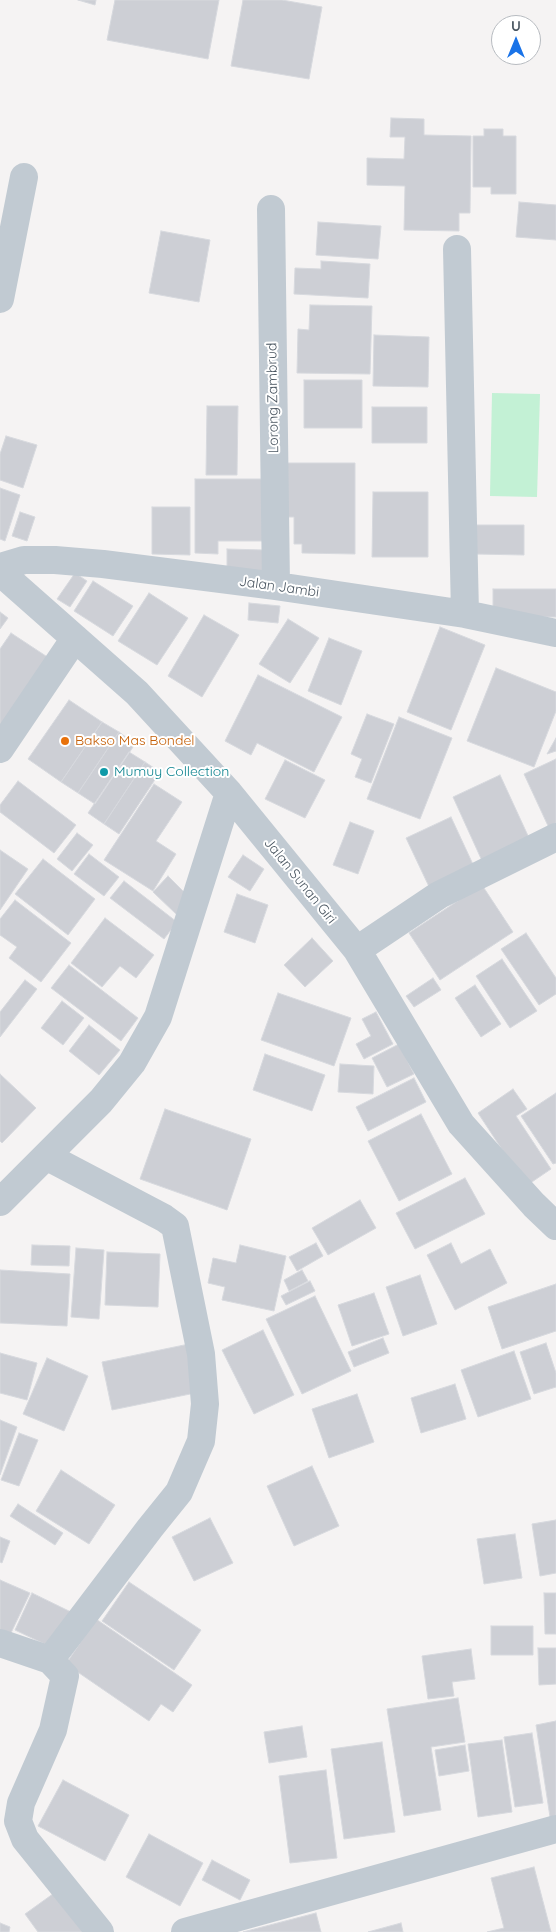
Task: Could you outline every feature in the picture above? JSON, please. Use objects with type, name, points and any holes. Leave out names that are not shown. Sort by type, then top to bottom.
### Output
[{"type":"street","points":[[0,299],[24,177]]},
{"type":"street","name":"Lorong Zambrud","points":[[271,209],[276,586]]},
{"type":"street","points":[[458,250],[465,614]]},
{"type":"street","name":"Jalan Jambi","points":[[0,567],[24,560],[55,560],[103,564],[276,586],[465,614],[556,633]]},
{"type":"street","name":"Jalan Sunan Giri","points":[[0,572],[137,693],[229,793],[357,950],[461,1124],[534,1205],[556,1226]]},
{"type":"street","points":[[0,749],[75,638]]},
{"type":"street","points":[[0,1202],[101,1101],[132,1063],[158,1017],[229,793]]},
{"type":"street","points":[[357,950],[439,895],[556,837]]},
{"type":"street","points":[[46,1156],[164,1218],[175,1226],[201,1354],[205,1404],[201,1441],[179,1492],[50,1660]]},
{"type":"street","points":[[0,1643],[50,1660],[65,1676],[53,1730],[21,1803],[18,1821],[25,1839],[100,1932]]},
{"type":"street","points":[[185,1932],[556,1829]]},
{"type":"green space","points":[[492,393],[540,394],[537,497],[490,496]]},
{"type":"building","points":[[78,0],[96,0],[95,5]]},
{"type":"building","points":[[115,0],[219,0],[208,59],[107,40]]},
{"type":"building","points":[[243,0],[282,0],[322,7],[309,79],[231,66]]},
{"type":"building","points":[[391,118],[424,119],[424,135],[471,136],[470,213],[459,213],[459,231],[404,230],[405,186],[367,185],[367,158],[404,159],[405,137],[390,137]]},
{"type":"building","points":[[484,129],[503,129],[503,136],[516,136],[516,194],[491,194],[491,187],[473,187],[473,136],[484,136]]},
{"type":"building","points":[[519,202],[556,205],[556,240],[516,237]]},
{"type":"building","points":[[318,222],[381,226],[378,259],[316,255]]},
{"type":"building","points":[[161,231],[210,240],[199,302],[149,293]]},
{"type":"building","points":[[321,261],[370,264],[368,298],[294,294],[295,268],[321,269]]},
{"type":"building","points":[[310,305],[372,306],[370,374],[297,373],[298,329],[309,330]]},
{"type":"building","points":[[374,335],[429,337],[428,387],[373,386]]},
{"type":"building","points":[[304,380],[362,380],[362,428],[304,428]]},
{"type":"building","points":[[207,406],[238,406],[237,475],[206,475]]},
{"type":"building","points":[[372,407],[427,407],[427,443],[372,443]]},
{"type":"building","points":[[6,436],[37,445],[23,488],[0,480],[0,454]]},
{"type":"building","points":[[285,463],[355,463],[355,554],[302,553],[302,544],[294,544],[294,517],[284,517]]},
{"type":"building","points":[[195,479],[270,479],[269,541],[218,541],[218,554],[195,553]]},
{"type":"building","points":[[0,488],[20,495],[5,541],[0,539]]},
{"type":"building","points":[[373,492],[428,492],[428,557],[372,557]]},
{"type":"building","points":[[152,507],[190,507],[190,555],[152,554]]},
{"type":"building","points":[[20,512],[35,517],[27,541],[12,536]]},
{"type":"building","points":[[475,525],[524,525],[524,555],[475,554]]},
{"type":"building","points":[[227,549],[264,550],[264,573],[227,573]]},
{"type":"building","points":[[75,573],[87,581],[70,607],[57,599]]},
{"type":"building","points":[[93,581],[133,606],[113,636],[74,611]]},
{"type":"building","points":[[493,589],[556,589],[556,617],[493,617]]},
{"type":"building","points":[[149,593],[188,618],[157,665],[118,641]]},
{"type":"building","points":[[249,603],[280,606],[278,623],[248,620]]},
{"type":"building","points":[[0,612],[8,618],[0,629]]},
{"type":"building","points":[[204,615],[239,635],[202,697],[168,676]]},
{"type":"building","points":[[288,619],[319,638],[290,683],[259,664]]},
{"type":"building","points":[[440,627],[485,645],[451,730],[407,712]]},
{"type":"building","points":[[11,633],[55,662],[0,741],[0,649]]},
{"type":"building","points":[[329,638],[362,651],[341,705],[308,691]]},
{"type":"building","points":[[496,668],[556,692],[556,711],[534,767],[467,741]]},
{"type":"building","points":[[258,675],[342,717],[314,772],[257,743],[251,755],[225,741]]},
{"type":"building","name":"Bakso Mas Bondel","points":[[69,700],[102,722],[61,782],[28,759]]},
{"type":"building","points":[[367,714],[394,724],[371,783],[355,777],[362,759],[351,754]]},
{"type":"building","points":[[399,717],[452,738],[420,819],[367,799]]},
{"type":"building","points":[[102,722],[119,732],[78,793],[61,782]]},
{"type":"building","name":"Mumuy Collection","points":[[119,732],[135,744],[95,804],[78,793]]},
{"type":"building","points":[[556,738],[556,751],[547,754]]},
{"type":"building","points":[[129,752],[145,762],[104,824],[88,813]]},
{"type":"building","points":[[556,759],[556,825],[549,828],[524,774]]},
{"type":"building","points":[[285,760],[325,780],[305,818],[265,799]]},
{"type":"building","points":[[145,762],[160,772],[119,834],[104,824]]},
{"type":"building","points":[[500,775],[530,840],[483,863],[453,797]]},
{"type":"building","points":[[18,781],[76,825],[54,853],[0,812],[0,805]]},
{"type":"building","points":[[154,784],[182,802],[156,841],[176,854],[153,891],[104,860]]},
{"type":"building","points":[[451,817],[477,873],[432,893],[406,838]]},
{"type":"building","points":[[350,822],[374,831],[358,874],[333,865]]},
{"type":"building","points":[[77,833],[93,845],[72,871],[57,859]]},
{"type":"building","points":[[0,850],[28,869],[0,910]]},
{"type":"building","points":[[89,854],[119,877],[104,896],[74,874]]},
{"type":"building","points":[[243,855],[264,869],[250,891],[228,877]]},
{"type":"building","points":[[43,859],[95,899],[68,935],[15,894]]},
{"type":"building","points":[[168,876],[191,899],[176,914],[153,892]]},
{"type":"building","points":[[124,881],[177,922],[164,939],[110,898]]},
{"type":"building","points":[[482,885],[513,932],[440,980],[409,933]]},
{"type":"building","points":[[237,894],[268,905],[255,943],[224,932]]},
{"type":"building","points":[[15,900],[71,943],[41,982],[9,958],[17,947],[0,935],[0,919]]},
{"type":"building","points":[[105,918],[154,955],[136,978],[120,966],[102,987],[71,963]]},
{"type":"building","points":[[526,933],[556,978],[556,994],[539,1005],[501,949]]},
{"type":"building","points":[[312,938],[333,961],[305,987],[284,965]]},
{"type":"building","points":[[502,959],[537,1011],[510,1028],[476,976]]},
{"type":"building","points":[[69,965],[138,1018],[121,1041],[51,988]]},
{"type":"building","points":[[433,978],[441,990],[414,1007],[406,996]]},
{"type":"building","points":[[25,980],[37,989],[0,1037],[0,1012]]},
{"type":"building","points":[[475,985],[501,1024],[481,1037],[455,998]]},
{"type":"building","points":[[278,993],[351,1018],[334,1066],[261,1040]]},
{"type":"building","points":[[62,1001],[84,1018],[63,1045],[41,1028]]},
{"type":"building","points":[[376,1012],[393,1044],[364,1059],[356,1044],[371,1036],[362,1019]]},
{"type":"building","points":[[89,1025],[120,1050],[99,1075],[69,1051]]},
{"type":"building","points":[[399,1044],[414,1074],[387,1087],[372,1058]]},
{"type":"building","points":[[265,1054],[325,1075],[312,1111],[253,1090]]},
{"type":"building","points":[[340,1064],[374,1066],[373,1094],[338,1092]]},
{"type":"building","points":[[0,1074],[36,1108],[2,1143],[0,1141]]},
{"type":"building","points":[[414,1078],[426,1102],[368,1131],[356,1107]]},
{"type":"building","points":[[513,1089],[527,1109],[516,1116],[551,1169],[526,1186],[478,1113]]},
{"type":"building","points":[[556,1093],[556,1163],[553,1164],[521,1116]]},
{"type":"building","points":[[165,1109],[251,1139],[227,1210],[140,1179]]},
{"type":"building","points":[[421,1114],[452,1174],[399,1201],[368,1141]]},
{"type":"building","points":[[465,1178],[485,1214],[415,1249],[396,1213]]},
{"type":"building","points":[[360,1200],[376,1228],[328,1255],[312,1228]]},
{"type":"building","points":[[316,1243],[323,1256],[297,1271],[289,1257]]},
{"type":"building","points":[[451,1243],[461,1264],[490,1249],[507,1283],[455,1310],[427,1255]]},
{"type":"building","points":[[32,1245],[70,1246],[69,1266],[31,1265]]},
{"type":"building","points":[[240,1245],[286,1256],[274,1311],[222,1300],[225,1287],[208,1283],[213,1258],[236,1263]]},
{"type":"building","points":[[76,1248],[104,1250],[99,1319],[71,1317]]},
{"type":"building","points":[[107,1252],[160,1254],[158,1307],[105,1305]]},
{"type":"building","points":[[0,1270],[70,1274],[67,1326],[0,1323]]},
{"type":"building","points":[[302,1270],[308,1281],[289,1291],[284,1280]]},
{"type":"building","points":[[420,1275],[437,1324],[403,1336],[386,1287]]},
{"type":"building","points":[[310,1281],[315,1291],[286,1305],[281,1296]]},
{"type":"building","points":[[556,1284],[556,1331],[502,1349],[488,1307]]},
{"type":"building","points":[[374,1293],[389,1334],[352,1346],[338,1305]]},
{"type":"building","points":[[315,1296],[351,1371],[302,1394],[266,1319]]},
{"type":"building","points":[[263,1330],[294,1395],[254,1414],[222,1350]]},
{"type":"building","points":[[383,1338],[389,1353],[354,1367],[348,1352]]},
{"type":"building","points":[[546,1343],[556,1373],[556,1387],[534,1394],[520,1352]]},
{"type":"building","points":[[189,1344],[200,1392],[112,1410],[102,1362]]},
{"type":"building","points":[[514,1351],[531,1399],[478,1417],[461,1370]]},
{"type":"building","points":[[0,1353],[37,1363],[27,1400],[0,1393]]},
{"type":"building","points":[[47,1358],[88,1376],[64,1431],[23,1414]]},
{"type":"building","points":[[455,1384],[466,1419],[421,1433],[411,1398]]},
{"type":"building","points":[[357,1394],[374,1442],[329,1458],[312,1409]]},
{"type":"building","points":[[0,1420],[17,1427],[0,1475]]},
{"type":"building","points":[[19,1433],[38,1440],[19,1486],[1,1480]]},
{"type":"building","points":[[312,1466],[339,1526],[294,1546],[267,1486]]},
{"type":"building","points":[[61,1470],[115,1505],[89,1544],[36,1511]]},
{"type":"building","points":[[18,1504],[63,1533],[55,1545],[10,1516]]},
{"type":"building","points":[[210,1518],[233,1563],[194,1581],[172,1537]]},
{"type":"building","points":[[556,1520],[556,1573],[540,1576],[532,1524]]},
{"type":"building","points":[[515,1534],[522,1578],[484,1584],[477,1539]]},
{"type":"building","points":[[0,1537],[10,1541],[2,1563],[0,1562]]},
{"type":"building","points":[[0,1580],[30,1593],[10,1635],[0,1630]]},
{"type":"building","points":[[129,1582],[201,1630],[174,1670],[102,1621]]},
{"type":"building","points":[[32,1593],[73,1613],[55,1649],[15,1630]]},
{"type":"building","points":[[544,1593],[556,1593],[556,1634],[545,1634]]},
{"type":"building","points":[[96,1619],[192,1685],[173,1712],[161,1704],[149,1721],[66,1664]]},
{"type":"building","points":[[491,1626],[533,1626],[533,1655],[491,1655]]},
{"type":"building","points":[[538,1648],[556,1648],[556,1684],[539,1685]]},
{"type":"building","points":[[471,1649],[475,1679],[452,1682],[454,1696],[428,1699],[422,1656]]},
{"type":"building","points":[[458,1698],[465,1742],[431,1747],[441,1810],[404,1816],[387,1709]]},
{"type":"building","points":[[556,1721],[556,1816],[550,1817],[536,1725]]},
{"type":"building","points":[[302,1726],[307,1757],[269,1763],[264,1732]]},
{"type":"building","points":[[532,1733],[543,1803],[515,1807],[504,1737]]},
{"type":"building","points":[[502,1740],[512,1812],[478,1817],[468,1744]]},
{"type":"building","points":[[382,1742],[395,1832],[344,1839],[331,1749]]},
{"type":"building","points":[[465,1745],[469,1771],[439,1776],[435,1750]]},
{"type":"building","points":[[326,1770],[337,1858],[290,1863],[279,1776]]},
{"type":"building","points":[[63,1780],[129,1815],[105,1861],[38,1826]]},
{"type":"building","points":[[149,1834],[203,1863],[180,1906],[126,1877]]},
{"type":"building","points":[[212,1860],[250,1880],[240,1900],[202,1880]]},
{"type":"building","points":[[534,1867],[551,1932],[487,1932],[504,1928],[491,1878]]},
{"type":"building","points":[[57,1891],[87,1932],[38,1932],[25,1914]]},
{"type":"building","points":[[316,1913],[321,1932],[243,1932]]},
{"type":"building","points":[[0,1923],[10,1927],[9,1932],[0,1932]]},
{"type":"building","points":[[401,1923],[403,1932],[368,1932]]},
{"type":"place","name":"Bakso Mas Bondel","points":[[65,741]]},
{"type":"place","name":"Mumuy Collection","points":[[104,772]]}]
